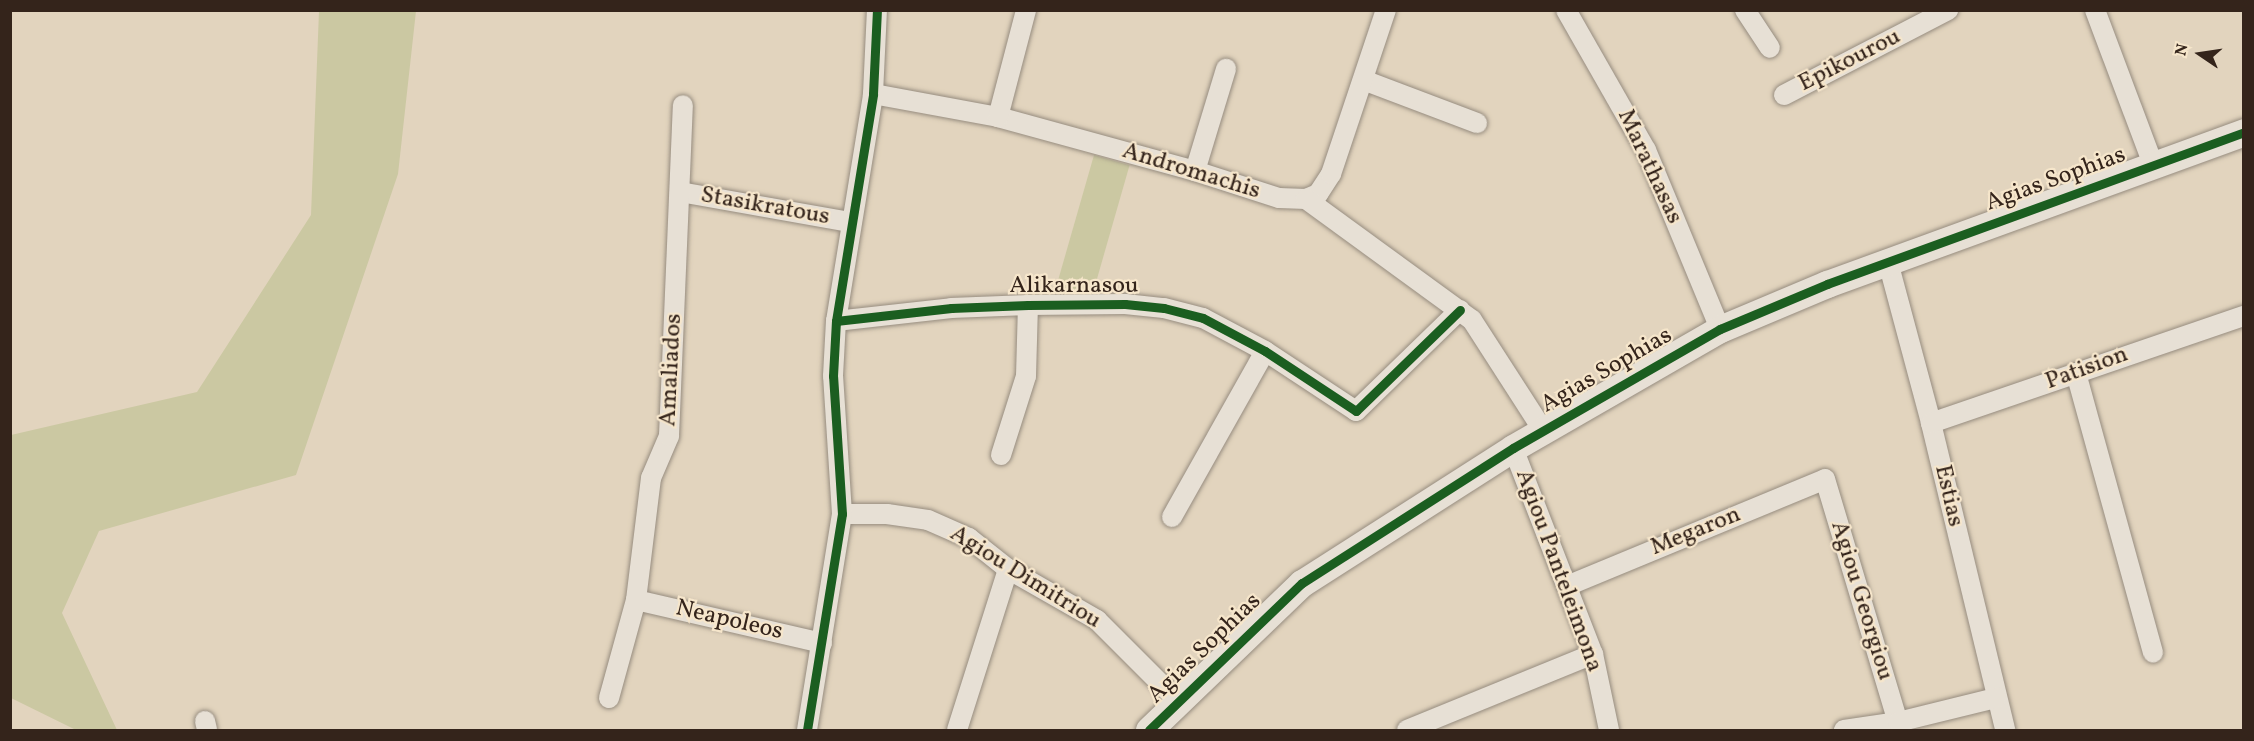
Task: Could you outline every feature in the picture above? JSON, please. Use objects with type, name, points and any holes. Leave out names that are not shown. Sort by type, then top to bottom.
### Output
[{"type":"street","points":[[807,730],[842,514],[832,376],[836,321],[850,222],[873,94],[877,10]]},
{"type":"street","points":[[998,117],[1026,10]]},
{"type":"street","points":[[1386,10],[1325,187],[1306,199],[1472,320],[1543,430]]},
{"type":"street","name":"Marathasas","points":[[1566,10],[1646,150],[1720,329]]},
{"type":"street","points":[[1744,10],[1770,48]]},
{"type":"street","name":"Epikourou","points":[[1784,95],[1948,10]]},
{"type":"street","points":[[2095,10],[2153,164]]},
{"type":"street","points":[[1195,171],[1226,69]]},
{"type":"street","points":[[1363,80],[1478,123]]},
{"type":"street","name":"Andromachis","points":[[873,94],[998,117],[1195,171],[1279,198],[1306,199]]},
{"type":"street","name":"Amaliados","points":[[609,698],[636,600],[651,477],[669,436],[683,105]]},
{"type":"street","name":"Agias Sophias","points":[[1149,730],[1180,703],[1302,583],[1513,448],[1720,329],[1888,262],[2244,132]]},
{"type":"street","name":"Stasikratous","points":[[680,192],[850,222]]},
{"type":"street","name":"Estias","points":[[1888,262],[1931,423],[2005,730]]},
{"type":"street","name":"Alikarnasou","points":[[836,321],[951,308],[1125,304],[1164,308],[1203,318],[1265,351],[1356,411],[1460,310]]},
{"type":"street","points":[[1001,455],[1026,376],[1028,305]]},
{"type":"street","name":"Patision","points":[[1931,423],[2244,316]]},
{"type":"street","points":[[1172,516],[1265,351]]},
{"type":"street","points":[[2076,374],[2153,653]]},
{"type":"street","name":"Agiou Panteleimona","points":[[1513,448],[1593,654],[1609,730]]},
{"type":"street","name":"Megaron","points":[[1567,586],[1825,479]]},
{"type":"street","name":"Agiou Georgiou","points":[[1825,479],[1898,722]]},
{"type":"street","name":"Agiou Dimitriou","points":[[842,514],[887,514],[928,520],[969,538],[1008,569],[1097,620],[1180,703]]},
{"type":"street","points":[[957,730],[1008,569]]},
{"type":"street","name":"Neapoleos","points":[[636,600],[822,643]]},
{"type":"street","points":[[1407,730],[1593,654]]},
{"type":"street","points":[[1844,730],[1898,722],[1996,698]]},
{"type":"shaded area","points":[[319,11],[416,11],[398,174],[296,475],[99,531],[62,613],[117,730],[76,730],[11,698],[11,435],[197,392],[311,215]]},
{"type":"shaded area","points":[[1094,155],[1130,165],[1092,296],[1057,286]]},
{"type":"cycle path","points":[[807,730],[842,514],[833,376],[836,321],[873,94],[877,10]]},
{"type":"cycle path","points":[[1149,730],[1302,583],[1513,448],[1720,329],[1827,284],[2244,132]]},
{"type":"cycle path","points":[[836,321],[951,308],[1125,304],[1164,308],[1203,318],[1265,351],[1356,411],[1460,310]]}]
